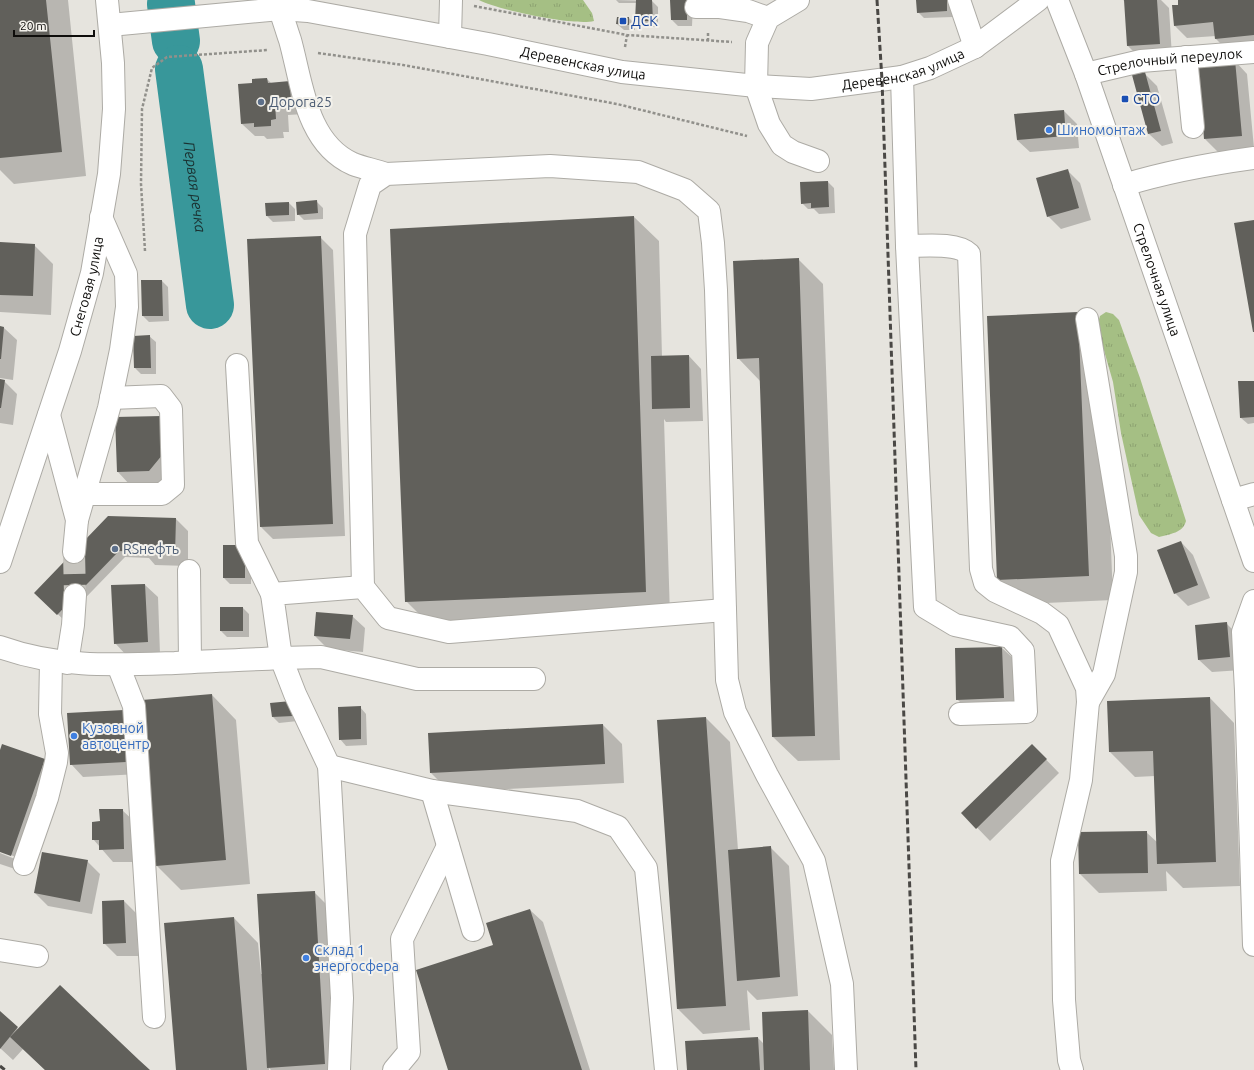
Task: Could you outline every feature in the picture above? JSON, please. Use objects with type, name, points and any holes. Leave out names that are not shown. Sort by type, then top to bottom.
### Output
[{"type":"main road","name":"Снеговая улица","points":[[0,562],[70,351],[92,273],[109,174],[114,109],[113,63],[115,24],[107,0]]},
{"type":"main road","points":[[450,37],[451,0]]},
{"type":"main road","points":[[798,0],[768,18],[757,43],[756,86],[769,124],[782,145],[794,152],[818,161]]},
{"type":"main road","points":[[959,0],[975,47]]},
{"type":"main road","name":"Деревенская улица","points":[[115,24],[277,6],[308,6],[622,72],[756,86],[811,88],[902,77],[930,68],[975,47],[1038,0]]},
{"type":"main road","name":"Стрелочная улица","points":[[1057,0],[1086,74],[1254,561]]},
{"type":"main road","points":[[696,7],[720,4],[768,18]]},
{"type":"main road","points":[[277,6],[292,49],[304,101],[319,133],[337,154],[353,164],[386,174],[550,166],[638,172],[685,190],[709,211],[716,290],[727,680],[735,712],[770,781],[814,861],[842,984],[846,1070]]},
{"type":"main road","name":"Стрелочный переулок","points":[[1086,74],[1141,61],[1254,52]]},
{"type":"main road","points":[[1186,57],[1193,127]]},
{"type":"main road","points":[[902,77],[907,246],[925,607],[955,625],[1010,637],[1023,651],[1026,712],[960,714]]},
{"type":"main road","points":[[1124,186],[1157,175],[1204,165],[1254,158]]},
{"type":"main road","points":[[386,174],[370,185],[355,234],[363,587],[388,618],[449,632],[724,610]]},
{"type":"main road","points":[[74,552],[77,520],[111,398],[121,350],[127,306],[126,274],[101,217]]},
{"type":"main road","points":[[907,246],[957,248],[964,249],[969,254],[981,569],[985,583],[995,591],[1042,613],[1058,625],[1084,678],[1087,688],[1088,702],[1081,780],[1062,861],[1064,1000],[1069,1060],[1072,1070]]},
{"type":"main road","points":[[1087,319],[1126,556],[1126,572],[1104,674],[1088,702]]},
{"type":"main road","points":[[237,365],[247,543],[272,594],[282,658],[295,694],[329,766],[342,998],[339,1070]]},
{"type":"main road","points":[[85,494],[162,494],[173,485],[171,409],[161,396],[111,398]]},
{"type":"main road","points":[[49,415],[77,520]]},
{"type":"main road","points":[[1233,500],[1254,494]]},
{"type":"main road","points":[[190,571],[190,662]]},
{"type":"main road","points":[[272,594],[363,587]]},
{"type":"main road","points":[[24,864],[47,798],[56,762],[57,753],[50,714],[60,663],[73,625],[75,595]]},
{"type":"main road","points":[[1254,601],[1243,632],[1254,945]]},
{"type":"main road","points":[[0,648],[60,663],[118,665],[321,657],[417,679],[534,679]]},
{"type":"main road","points":[[118,665],[134,706],[154,1017]]},
{"type":"main road","points":[[329,766],[432,791],[577,811],[618,827],[646,868],[666,1070]]},
{"type":"main road","points":[[432,791],[473,930]]},
{"type":"main road","points":[[394,1070],[408,1052],[402,939],[448,846]]},
{"type":"main road","points":[[0,950],[36,956]]},
{"type":"path","points":[[451,0],[627,35],[757,43]]},
{"type":"path","points":[[145,251],[142,184],[142,109],[152,68],[167,57],[292,49],[403,64],[617,104],[782,145]]},
{"type":"green space","points":[[479,0],[583,0],[592,13],[594,21],[570,21],[536,16],[502,8]]},
{"type":"green space","points":[[1106,312],[1113,314],[1119,320],[1140,378],[1186,521],[1179,531],[1172,534],[1159,537],[1151,533],[1139,515],[1121,433],[1113,382],[1097,326],[1100,316]]},
{"type":"building","points":[[0,0],[46,0],[62,152],[0,158]]},
{"type":"building","points":[[636,0],[652,0],[653,21],[635,21]]},
{"type":"building","points":[[670,0],[687,0],[687,20],[671,20]]},
{"type":"building","points":[[916,0],[947,0],[947,11],[917,13]]},
{"type":"building","points":[[1124,0],[1157,0],[1160,44],[1127,46]]},
{"type":"building","points":[[1178,0],[1254,0],[1254,35],[1215,39],[1213,22],[1174,26],[1172,5],[1178,5]]},
{"type":"building","points":[[617,17],[629,17],[629,25],[616,24]]},
{"type":"building","points":[[1235,60],[1242,136],[1204,139],[1198,63]]},
{"type":"building","points":[[1145,72],[1161,131],[1148,134],[1132,75]]},
{"type":"building","name":"Дорога25","points":[[267,78],[268,83],[290,81],[291,102],[275,103],[276,119],[271,120],[271,126],[254,127],[254,123],[241,124],[238,84],[252,83],[252,79]]},
{"type":"building","points":[[1064,110],[1066,136],[1017,140],[1014,114]]},
{"type":"building","points":[[1068,169],[1079,208],[1047,217],[1036,178]]},
{"type":"building","points":[[828,181],[829,207],[811,208],[811,203],[801,204],[800,182]]},
{"type":"building","points":[[317,200],[318,213],[297,215],[296,202]]},
{"type":"building","points":[[289,202],[289,215],[266,216],[265,203]]},
{"type":"building","points":[[634,216],[646,592],[405,602],[390,229]]},
{"type":"building","points":[[1254,220],[1254,332],[1253,332],[1234,223]]},
{"type":"building","points":[[321,236],[333,524],[260,527],[247,239]]},
{"type":"building","points":[[0,242],[35,244],[33,296],[0,295]]},
{"type":"building","points":[[799,258],[815,736],[772,737],[759,358],[737,359],[733,261]]},
{"type":"building","points":[[141,280],[162,280],[163,316],[142,316]]},
{"type":"building","points":[[1078,312],[1089,576],[997,580],[987,316]]},
{"type":"building","points":[[0,326],[4,327],[1,359],[0,359]]},
{"type":"building","points":[[150,335],[151,368],[134,368],[133,336]]},
{"type":"building","points":[[689,355],[690,408],[652,409],[651,356]]},
{"type":"building","points":[[0,379],[5,380],[1,408],[0,408]]},
{"type":"building","points":[[1238,381],[1254,381],[1254,417],[1240,418]]},
{"type":"building","points":[[162,416],[163,454],[149,471],[117,472],[115,417]]},
{"type":"building","points":[[108,516],[176,518],[175,554],[119,551],[57,615],[34,593]]},
{"type":"building","points":[[1181,541],[1198,585],[1174,594],[1157,550]]},
{"type":"building","points":[[223,545],[245,545],[245,578],[223,578]]},
{"type":"building","points":[[145,584],[148,642],[114,644],[111,585]]},
{"type":"building","points":[[220,607],[243,607],[243,631],[220,631]]},
{"type":"building","points":[[316,612],[353,615],[350,639],[314,636]]},
{"type":"building","points":[[1227,622],[1230,657],[1198,660],[1195,625]]},
{"type":"building","points":[[1002,647],[1004,698],[956,700],[955,648]]},
{"type":"building","points":[[212,694],[226,860],[156,866],[142,700]]},
{"type":"building","points":[[1210,697],[1216,862],[1157,864],[1153,751],[1109,752],[1107,701]]},
{"type":"building","points":[[291,701],[293,716],[272,717],[270,703]]},
{"type":"building","points":[[361,706],[361,739],[339,740],[338,707]]},
{"type":"building","points":[[124,710],[126,762],[70,765],[67,713]]},
{"type":"building","points":[[706,717],[726,1006],[677,1009],[657,720]]},
{"type":"building","points":[[603,724],[605,764],[430,773],[428,733]]},
{"type":"building","points":[[2,744],[45,759],[11,856],[0,852],[0,750]]},
{"type":"building","points":[[1032,744],[1047,759],[976,829],[961,813]]},
{"type":"building","points":[[99,809],[123,809],[124,849],[99,850],[99,840],[92,840],[92,822],[100,821]]},
{"type":"building","points":[[1147,831],[1148,873],[1079,874],[1078,832]]},
{"type":"building","points":[[771,846],[780,977],[737,981],[728,850]]},
{"type":"building","points":[[42,852],[88,860],[80,902],[34,893]]},
{"type":"building","points":[[315,891],[325,1064],[267,1068],[257,894]]},
{"type":"building","points":[[124,900],[126,943],[103,944],[102,901]]},
{"type":"building","points":[[530,909],[582,1070],[448,1070],[416,970],[493,945],[486,923]]},
{"type":"building","points":[[234,917],[247,1070],[176,1070],[164,923]]},
{"type":"building","points":[[60,985],[150,1070],[45,1070],[10,1037]]},
{"type":"building","points":[[808,1010],[810,1070],[764,1070],[762,1012]]},
{"type":"building","points":[[0,1011],[18,1027],[0,1049]]},
{"type":"building","points":[[758,1037],[760,1070],[687,1070],[685,1041]]},
{"type":"waterway","name":"Первая речка","points":[[171,4],[176,41]]},
{"type":"waterway","name":"Первая речка","points":[[179,69],[210,305]]},
{"type":"tunnel","points":[[74,552],[75,595]]},
{"type":"railway","points":[[877,0],[882,80],[916,1070]]},
{"type":"railway","points":[[0,1066],[5,1070]]},
{"type":"place","name":"ДСК","points":[[623,21]]},
{"type":"place","name":"СТО","points":[[1125,99]]},
{"type":"place","name":"Дорога25","points":[[261,102]]},
{"type":"place","name":"Шиномонтаж","points":[[1049,130]]},
{"type":"place","name":"RSнефть","points":[[115,549]]},
{"type":"place","name":"Кузовной автоцентр","points":[[74,736]]},
{"type":"place","name":"Склад 1 энергосфера","points":[[306,958]]}]
